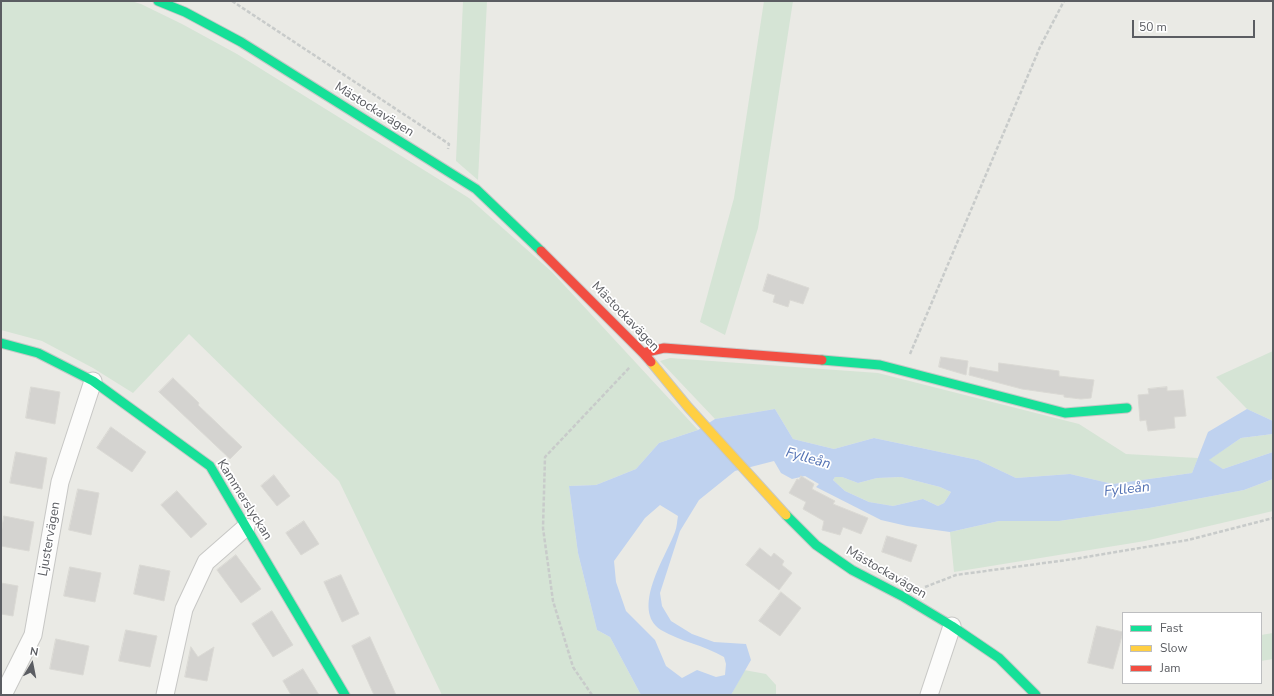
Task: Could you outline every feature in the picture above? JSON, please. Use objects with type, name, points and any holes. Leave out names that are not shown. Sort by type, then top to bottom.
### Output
[{"type":"street","name":"Mästockavägen","points":[[158,1],[185,12],[241,42],[476,189],[558,267],[643,353],[688,407],[789,519],[816,545],[852,570],[902,596],[952,626],[999,658],[1036,695]]},
{"type":"street","name":"Kammerslyckan","points":[[1,343],[38,353],[93,381],[210,466],[345,695]]},
{"type":"street","points":[[643,353],[664,348],[880,365],[1065,413],[1127,408]]},
{"type":"street","name":"Ljustervägen","points":[[3,695],[33,635],[60,482],[93,381]]},
{"type":"street","points":[[166,695],[184,609],[206,562],[246,527]]},
{"type":"street","points":[[929,695],[952,626]]},
{"type":"path","points":[[232,1],[449,144],[447,171]]},
{"type":"path","points":[[902,371],[1040,47],[1064,1]]},
{"type":"path","points":[[592,695],[573,667],[553,602],[543,528],[546,457],[643,353]]},
{"type":"path","points":[[902,596],[956,575],[1074,559],[1188,540],[1273,518]]},
{"type":"green space","points":[[1,1],[131,1],[141,4],[182,24],[237,54],[469,198],[552,272],[698,430],[659,443],[636,469],[596,485],[569,486],[578,553],[597,630],[610,637],[641,695],[442,695],[339,481],[189,334],[133,393],[93,368],[42,341],[1,330]]},
{"type":"green space","points":[[463,1],[487,1],[478,180],[456,161]]},
{"type":"green space","points":[[764,1],[793,1],[758,228],[725,335],[700,322],[734,198]]},
{"type":"green space","points":[[1273,351],[1273,421],[1247,409],[1216,377]]},
{"type":"green space","points":[[670,358],[878,373],[1079,424],[1126,454],[1198,458],[1192,473],[1113,484],[1070,474],[1016,478],[978,460],[874,438],[834,449],[793,439],[775,409],[715,419],[660,361]]},
{"type":"green space","points":[[1273,434],[1273,452],[1223,469],[1208,460],[1241,438]]},
{"type":"green space","points":[[835,477],[842,477],[858,483],[877,478],[901,477],[940,487],[951,492],[944,503],[938,506],[923,499],[893,506],[869,502],[845,491],[833,480]]},
{"type":"green space","points":[[1273,479],[1273,511],[1145,541],[954,572],[950,532],[999,521],[1059,521],[1149,508],[1244,490]]},
{"type":"green space","points":[[1273,633],[1273,659],[1262,661],[1262,635]]},
{"type":"green space","points":[[744,670],[766,674],[776,685],[776,695],[731,695]]},
{"type":"water","name":"Fylleån","points":[[775,409],[793,439],[834,449],[874,438],[978,460],[1016,478],[1070,474],[1113,484],[1192,473],[1208,432],[1247,409],[1273,421],[1273,434],[1241,438],[1209,460],[1223,469],[1273,452],[1273,479],[1244,490],[1149,508],[1059,521],[999,521],[950,532],[907,526],[881,520],[816,487],[819,484],[805,476],[792,479],[781,473],[774,461],[735,471],[699,500],[680,531],[660,593],[662,606],[671,621],[692,634],[714,642],[746,644],[751,660],[731,695],[641,695],[610,637],[597,630],[578,553],[569,486],[596,485],[636,469],[659,443],[698,430],[715,419]],"holes":[[[835,477],[842,477],[858,483],[877,478],[901,477],[940,487],[951,492],[944,503],[938,506],[923,499],[893,506],[869,502],[845,491],[833,480]],[[660,505],[678,516],[675,532],[658,568],[649,597],[649,610],[652,621],[661,630],[676,638],[709,649],[724,657],[726,664],[725,675],[716,677],[697,670],[682,678],[666,666],[655,640],[626,611],[616,582],[614,561],[645,518]]]},
{"type":"building","points":[[768,274],[809,288],[803,304],[790,300],[788,307],[773,302],[775,295],[763,291]]},
{"type":"building","points":[[941,357],[968,361],[966,375],[939,367]]},
{"type":"building","points":[[999,363],[1059,371],[1059,376],[1094,380],[1091,398],[1081,399],[1064,397],[1064,395],[1022,389],[969,375],[970,367],[998,372]]},
{"type":"building","points":[[173,378],[199,403],[198,405],[242,447],[230,459],[159,392]]},
{"type":"building","points":[[31,387],[60,392],[55,424],[26,418]]},
{"type":"building","points":[[1167,387],[1167,391],[1183,390],[1186,416],[1174,417],[1175,428],[1148,431],[1146,420],[1140,421],[1138,395],[1149,394],[1148,389]]},
{"type":"building","points":[[111,427],[146,452],[132,472],[97,448]]},
{"type":"building","points":[[16,452],[47,458],[42,489],[10,483]]},
{"type":"building","points":[[274,475],[290,496],[277,506],[261,486]]},
{"type":"building","points":[[801,476],[814,484],[812,489],[835,501],[833,504],[868,518],[861,534],[843,527],[840,535],[822,530],[824,521],[803,509],[806,502],[789,493],[797,479],[799,480]]},
{"type":"building","points":[[78,489],[99,493],[91,535],[69,530]]},
{"type":"building","points":[[177,491],[207,524],[191,538],[161,505]]},
{"type":"building","points":[[4,516],[34,522],[29,551],[1,546]]},
{"type":"building","points":[[304,521],[319,544],[301,555],[286,533]]},
{"type":"building","points":[[887,536],[917,545],[911,562],[882,552]]},
{"type":"building","points":[[760,548],[771,557],[774,553],[784,561],[782,565],[792,573],[779,590],[746,565]]},
{"type":"building","points":[[236,555],[261,589],[241,603],[217,570]]},
{"type":"building","points":[[140,565],[170,571],[164,601],[134,594]]},
{"type":"building","points":[[70,567],[101,573],[95,602],[64,596]]},
{"type":"building","points":[[341,575],[359,614],[342,622],[324,582]]},
{"type":"building","points":[[1,583],[18,586],[13,616],[1,614]]},
{"type":"building","points":[[781,592],[801,608],[780,636],[759,621]]},
{"type":"building","points":[[272,611],[293,645],[273,657],[252,624]]},
{"type":"building","points":[[1097,626],[1122,632],[1113,669],[1088,663]]},
{"type":"building","points":[[126,630],[157,636],[150,667],[119,661]]},
{"type":"building","points":[[370,637],[396,695],[374,695],[352,646]]},
{"type":"building","points":[[56,639],[89,646],[83,675],[50,669]]},
{"type":"building","points":[[191,647],[198,657],[214,647],[207,681],[185,677]]},
{"type":"building","points":[[303,669],[319,695],[291,695],[283,681]]},
{"type":"traffic: fast","points":[[158,1],[185,12],[241,42],[476,189],[541,251]]},
{"type":"traffic: fast","points":[[1,343],[38,353],[93,381],[210,466],[345,695]]},
{"type":"traffic: fast","points":[[822,360],[880,365],[1065,413],[1127,408]]},
{"type":"traffic: fast","points":[[786,515],[816,545],[852,570],[902,596],[952,626],[999,658],[1036,695]]},
{"type":"traffic: slow","points":[[651,362],[688,407],[786,515]]},
{"type":"traffic: jam","points":[[541,251],[651,362]]},
{"type":"traffic: jam","points":[[643,353],[664,348],[822,360]]}]
